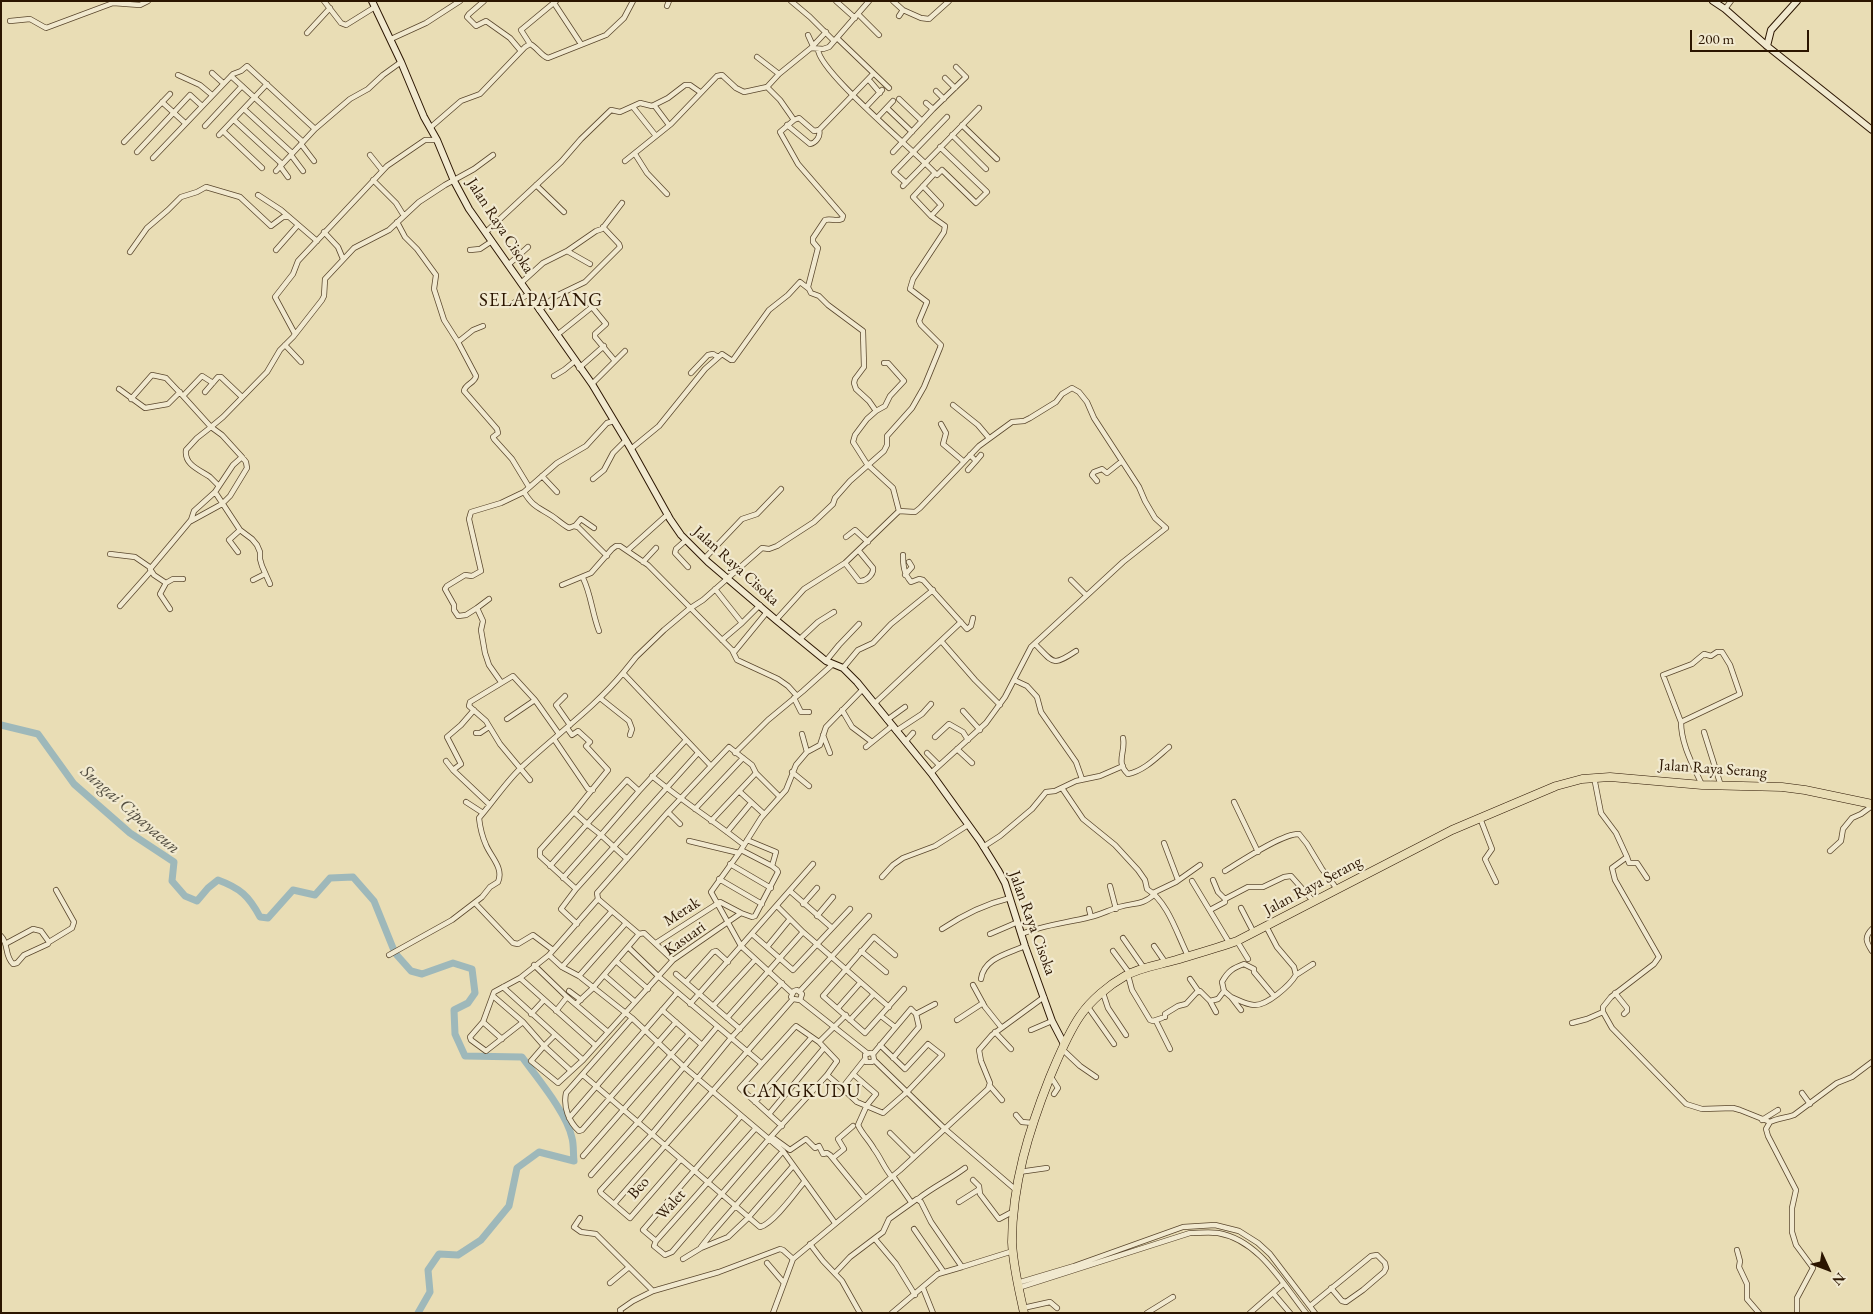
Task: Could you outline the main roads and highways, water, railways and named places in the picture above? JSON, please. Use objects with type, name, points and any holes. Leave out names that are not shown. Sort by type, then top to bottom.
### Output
[{"type":"highway","name":"Jalan Raya Serang","points":[[1024,1311],[1013,1250],[1014,1211],[1019,1172],[1033,1123],[1063,1046],[1081,1015],[1103,993],[1129,974],[1233,942],[1314,902],[1401,855],[1480,818],[1556,786],[1594,777],[1624,777],[1702,785],[1806,790],[1872,805]]},
{"type":"waterway","name":"Sungai Cipayaeun","points":[[1,725],[38,734],[74,784],[130,833],[174,862],[172,881],[185,896],[197,901],[218,880],[238,890],[248,898],[260,917],[268,918],[293,890],[315,895],[330,878],[353,877],[374,901],[395,953],[411,971],[422,974],[453,963],[472,969],[475,993],[468,1003],[454,1010],[455,1034],[465,1056],[522,1057],[551,1096],[564,1118],[573,1141],[574,1161],[539,1152],[517,1168],[509,1206],[481,1240],[458,1255],[439,1254],[428,1270],[430,1292],[418,1313]]},
{"type":"district","name":"SELAPAJANG","points":[[541,301]]},
{"type":"district","name":"CANGKUDU","points":[[802,1092]]}]
